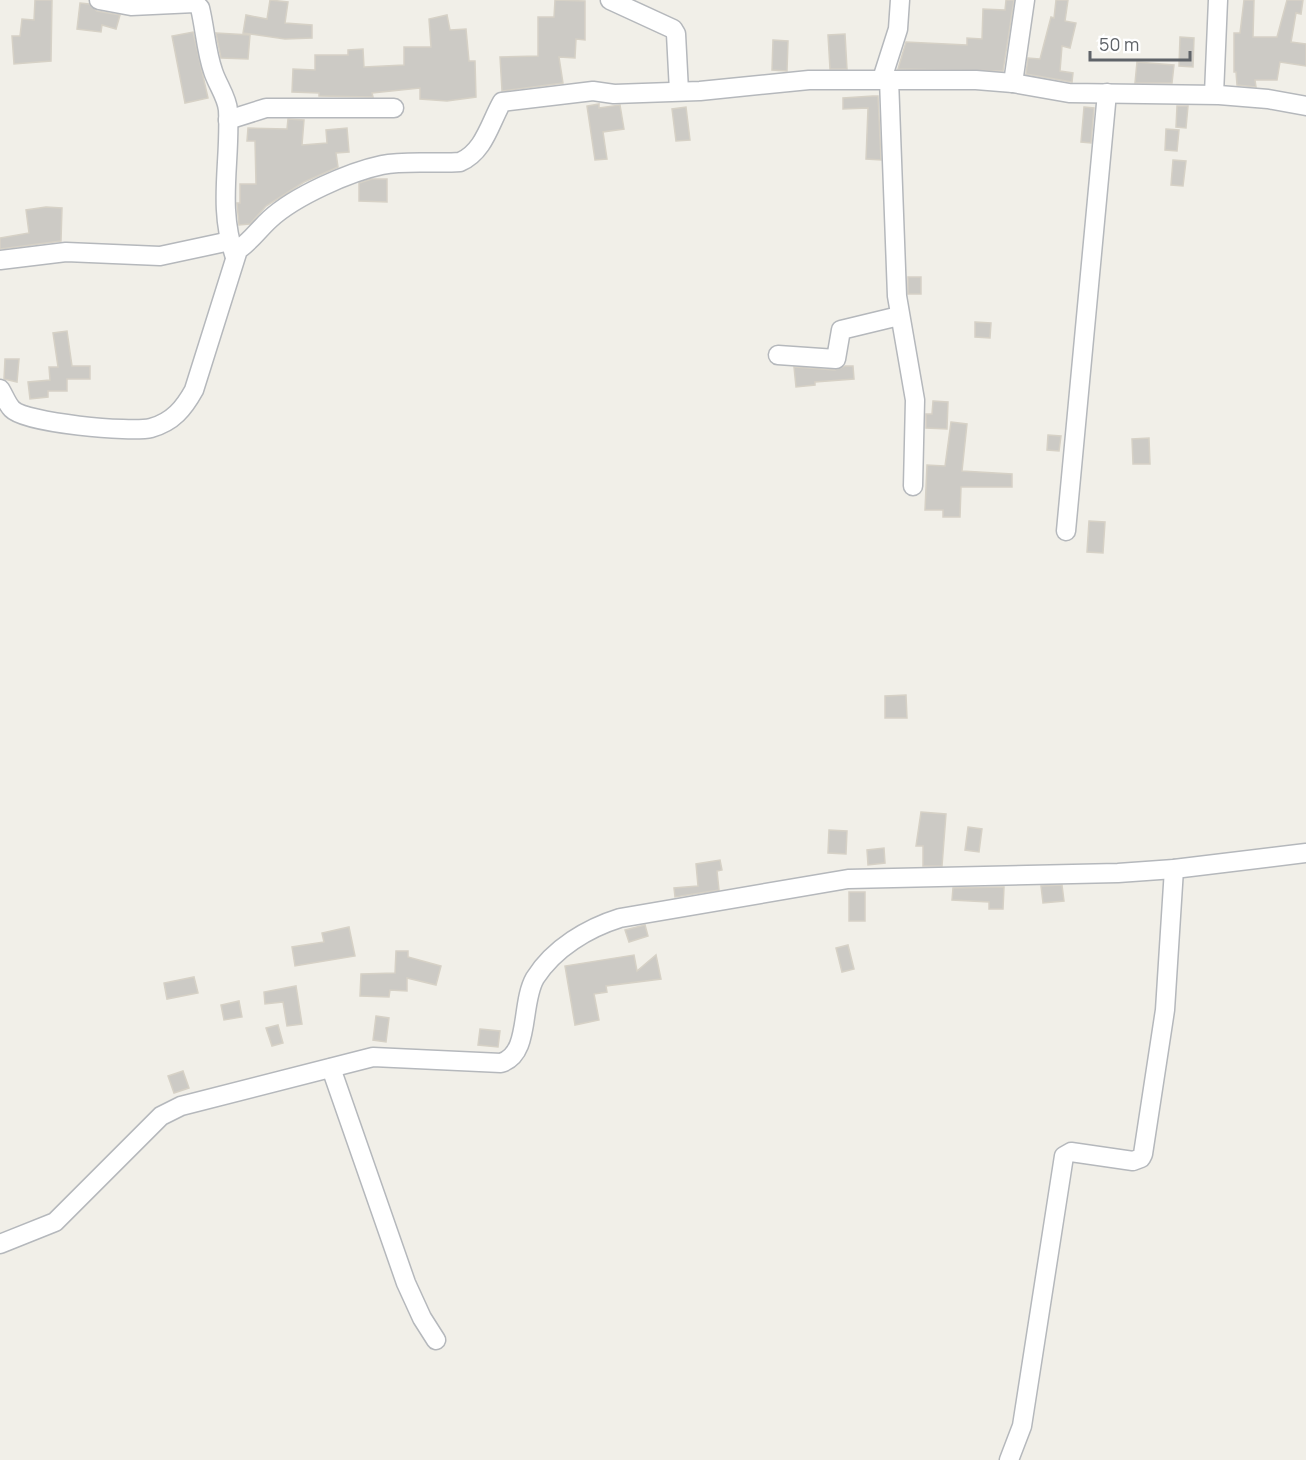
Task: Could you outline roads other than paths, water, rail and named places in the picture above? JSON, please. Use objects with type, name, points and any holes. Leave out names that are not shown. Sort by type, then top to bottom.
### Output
[{"type":"street","points":[[0,389],[12,410],[32,418],[120,429],[149,429],[166,422],[184,408],[194,390],[232,249],[224,187],[230,145],[228,106],[212,70],[205,5],[195,3],[131,6],[99,0]]},
{"type":"street","points":[[610,0],[673,28],[676,34],[679,92]]},
{"type":"street","points":[[900,0],[898,29],[886,79],[899,316],[915,400],[912,486]]},
{"type":"street","points":[[1013,83],[1025,0]]},
{"type":"street","points":[[1214,94],[1218,0]]},
{"type":"street","points":[[0,260],[66,252],[160,256],[238,250],[253,240],[270,219],[296,202],[346,177],[382,165],[460,162],[470,158],[479,147],[502,102],[593,91],[614,94],[679,92],[809,80],[976,80],[1013,83],[1069,93],[1214,94],[1268,99],[1306,106]]},
{"type":"street","points":[[1066,531],[1107,93]]},
{"type":"street","points":[[228,120],[266,108],[394,108]]},
{"type":"street","points":[[778,355],[836,359],[841,330],[899,316]]},
{"type":"street","points":[[0,1244],[55,1222],[161,1116],[172,1110],[381,1056],[501,1063],[508,1061],[519,1051],[527,998],[536,977],[560,951],[586,931],[620,918],[860,878],[1174,869],[1306,854]]},
{"type":"street","points":[[1009,1460],[1022,1426],[1064,1156],[1071,1152],[1133,1161],[1138,1160],[1143,1154],[1165,1010],[1174,869]]},
{"type":"street","points":[[331,1068],[406,1283],[422,1318],[436,1340]]}]
